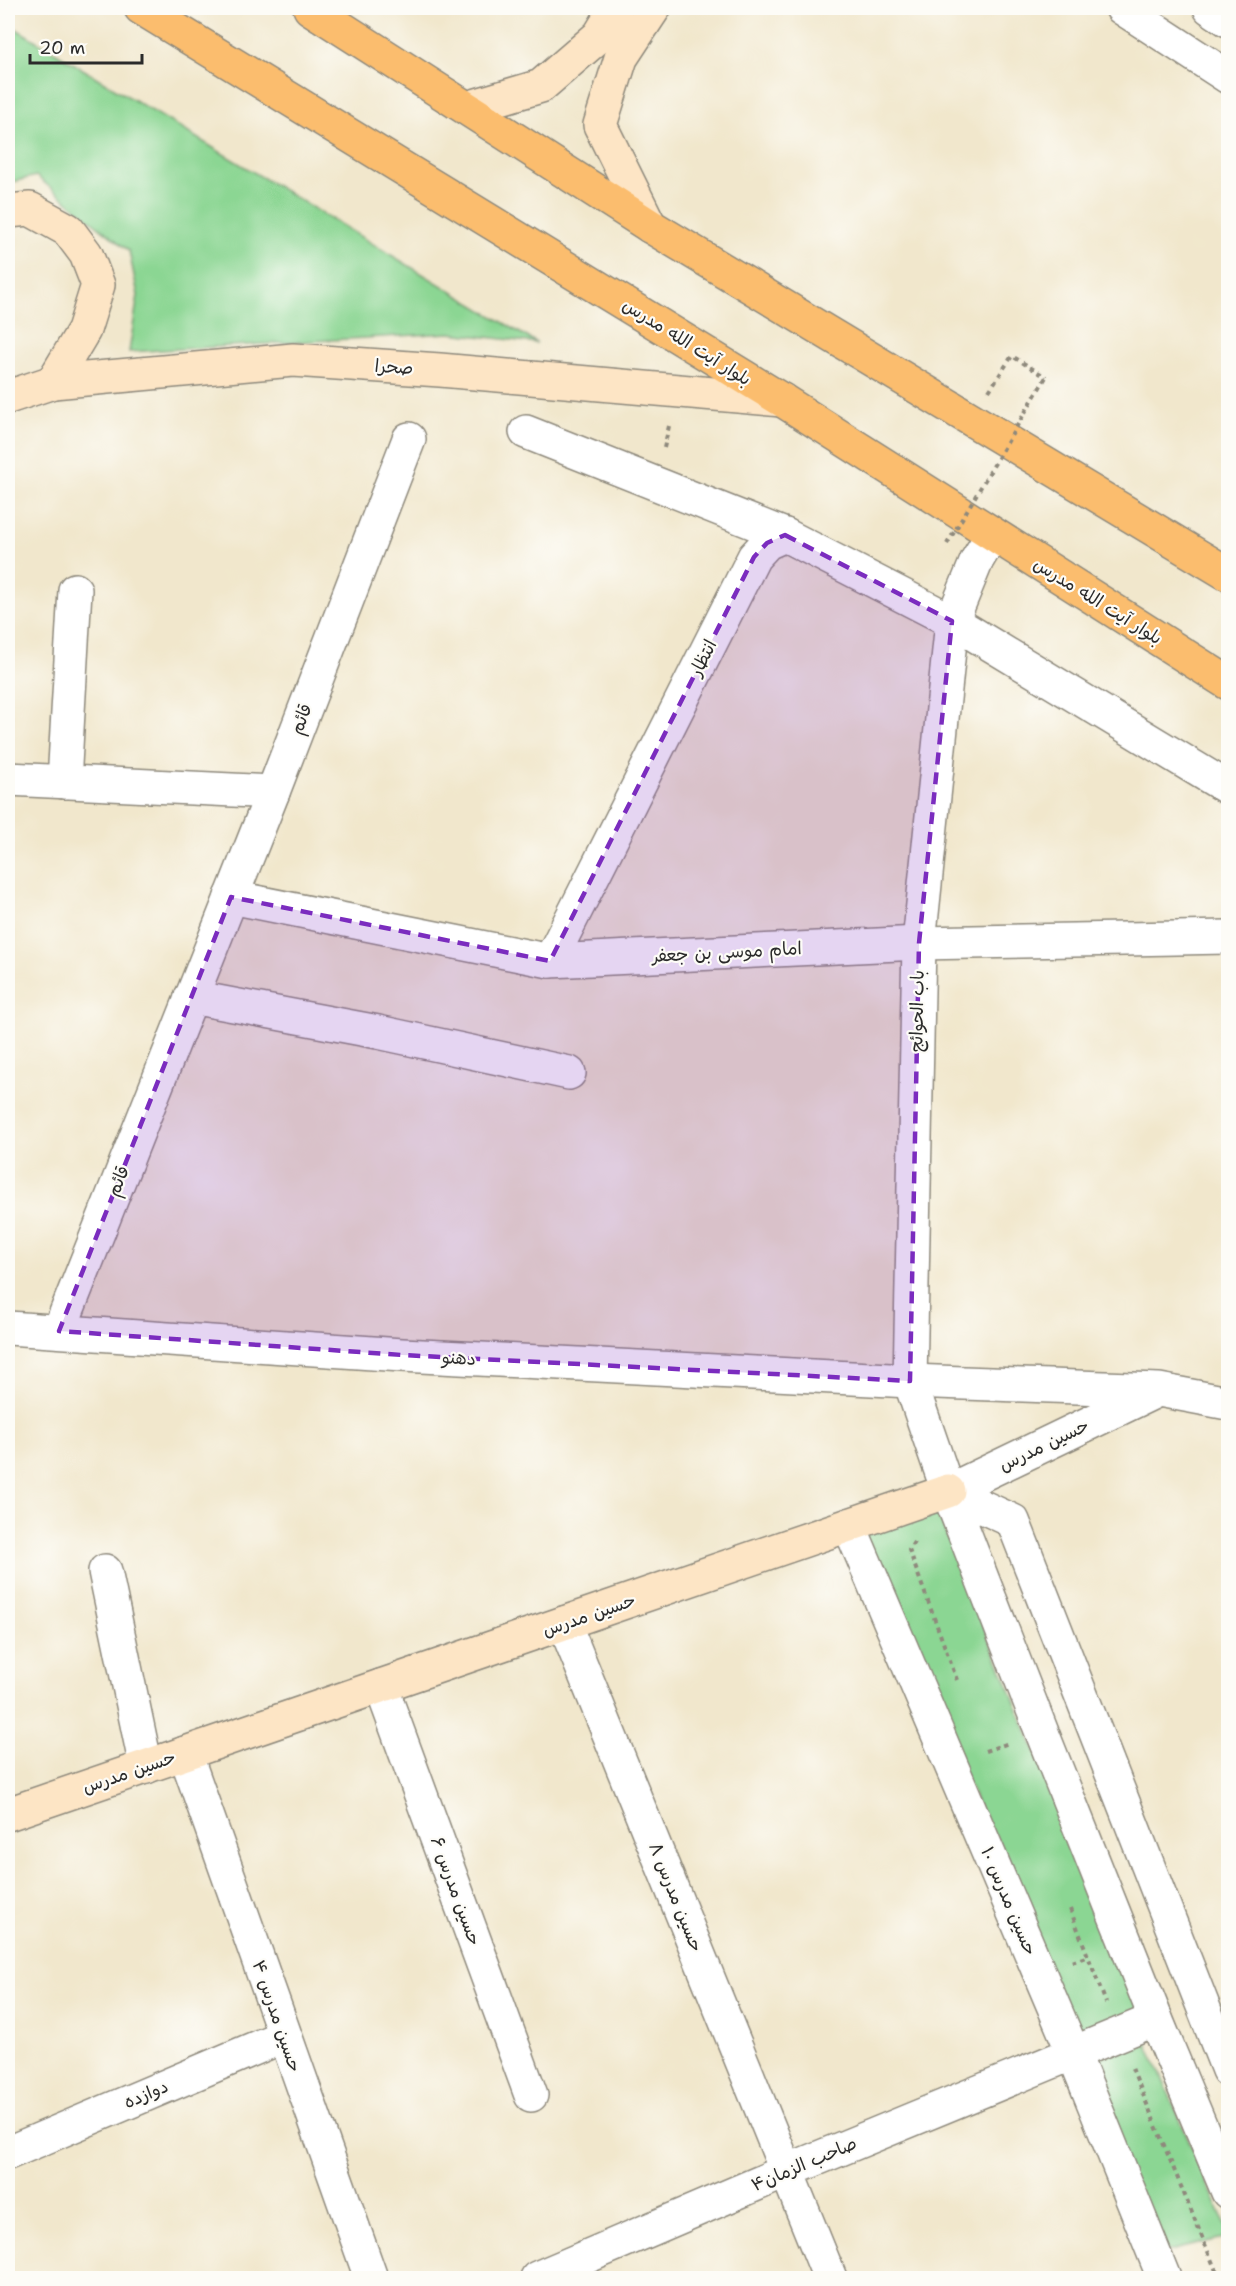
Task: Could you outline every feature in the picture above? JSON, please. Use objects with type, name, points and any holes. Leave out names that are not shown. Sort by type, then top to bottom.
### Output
[{"type":"main road","name":"بلوار آیت الله مدرس","points":[[141,8],[782,400],[1228,683]]},
{"type":"main road","points":[[310,8],[650,226],[1228,574]]},
{"type":"street","points":[[467,108],[541,86],[599,36],[616,8]]},
{"type":"street","points":[[650,226],[600,125],[621,58],[654,8]]},
{"type":"street","points":[[1122,8],[1228,77]]},
{"type":"street","points":[[1210,8],[1228,20]]},
{"type":"street","points":[[8,211],[30,209],[68,230],[86,254],[98,285],[84,330],[53,382]]},
{"type":"street","name":"صحرا","points":[[8,397],[53,382],[292,360],[440,370],[782,400]]},
{"type":"street","points":[[526,432],[785,535],[952,621],[1228,788]]},
{"type":"street","name":"قائم","points":[[59,1331],[273,792],[408,439]]},
{"type":"street","name":"انتظار","points":[[550,961],[754,557],[766,543],[785,535]]},
{"type":"street","name":"باب الحوائج","points":[[948,1491],[910,1382],[919,943],[952,621],[977,560],[992,535]]},
{"type":"street","points":[[64,782],[75,590]]},
{"type":"street","points":[[8,779],[273,792]]},
{"type":"street","name":"امام موسی بن جعفر","points":[[231,897],[550,961],[919,943],[1228,937]]},
{"type":"street","points":[[191,997],[378,1032],[569,1073]]},
{"type":"street","name":"دهنو","points":[[8,1328],[402,1355],[910,1382]]},
{"type":"street","name":"حسین مدرس","points":[[910,1382],[1160,1390],[1228,1403]]},
{"type":"street","name":"حسین مدرس","points":[[8,1814],[948,1491],[1160,1390]]},
{"type":"street","points":[[948,1491],[1156,2019],[1228,2192]]},
{"type":"street","points":[[948,1491],[1013,1521],[1228,2070]]},
{"type":"street","name":"حسین مدرس ۱۰","points":[[849,1525],[1073,2052],[1164,2278]]},
{"type":"street","points":[[105,1571],[146,1767]]},
{"type":"street","name":"حسین مدرس ۸","points":[[564,1623],[830,2278]]},
{"type":"street","name":"حسین مدرس ۶","points":[[381,1686],[531,2096]]},
{"type":"street","name":"حسین مدرس ۴","points":[[185,1753],[371,2278]]},
{"type":"street","name":"صاحب الزمان۴","points":[[537,2278],[787,2171],[1156,2019]]},
{"type":"street","name":"دوازده","points":[[8,2153],[284,2036]]},
{"type":"path","points":[[947,544],[1046,377],[1012,356]]},
{"type":"path","points":[[657,484],[676,391]]},
{"type":"path","points":[[916,1539],[909,1550],[959,1684]]},
{"type":"path","points":[[980,1740],[984,1752],[1041,1730]]},
{"type":"path","points":[[1004,1733],[1012,1755]]},
{"type":"path","points":[[1067,1900],[1118,2034],[1219,2278]]},
{"type":"highlighted area","points":[[785,535],[952,621],[919,943],[910,1381],[402,1355],[59,1331],[231,897],[550,961],[754,557],[767,543]]},
{"type":"green space","points":[[8,24],[537,343],[450,333],[129,352],[138,295],[129,251],[36,176],[8,183]]},
{"type":"green space","points":[[934,1505],[1143,2013],[1076,2040],[862,1531]]},
{"type":"green space","points":[[1144,2036],[1228,2231],[1228,2237],[1161,2253],[1087,2062]]}]
